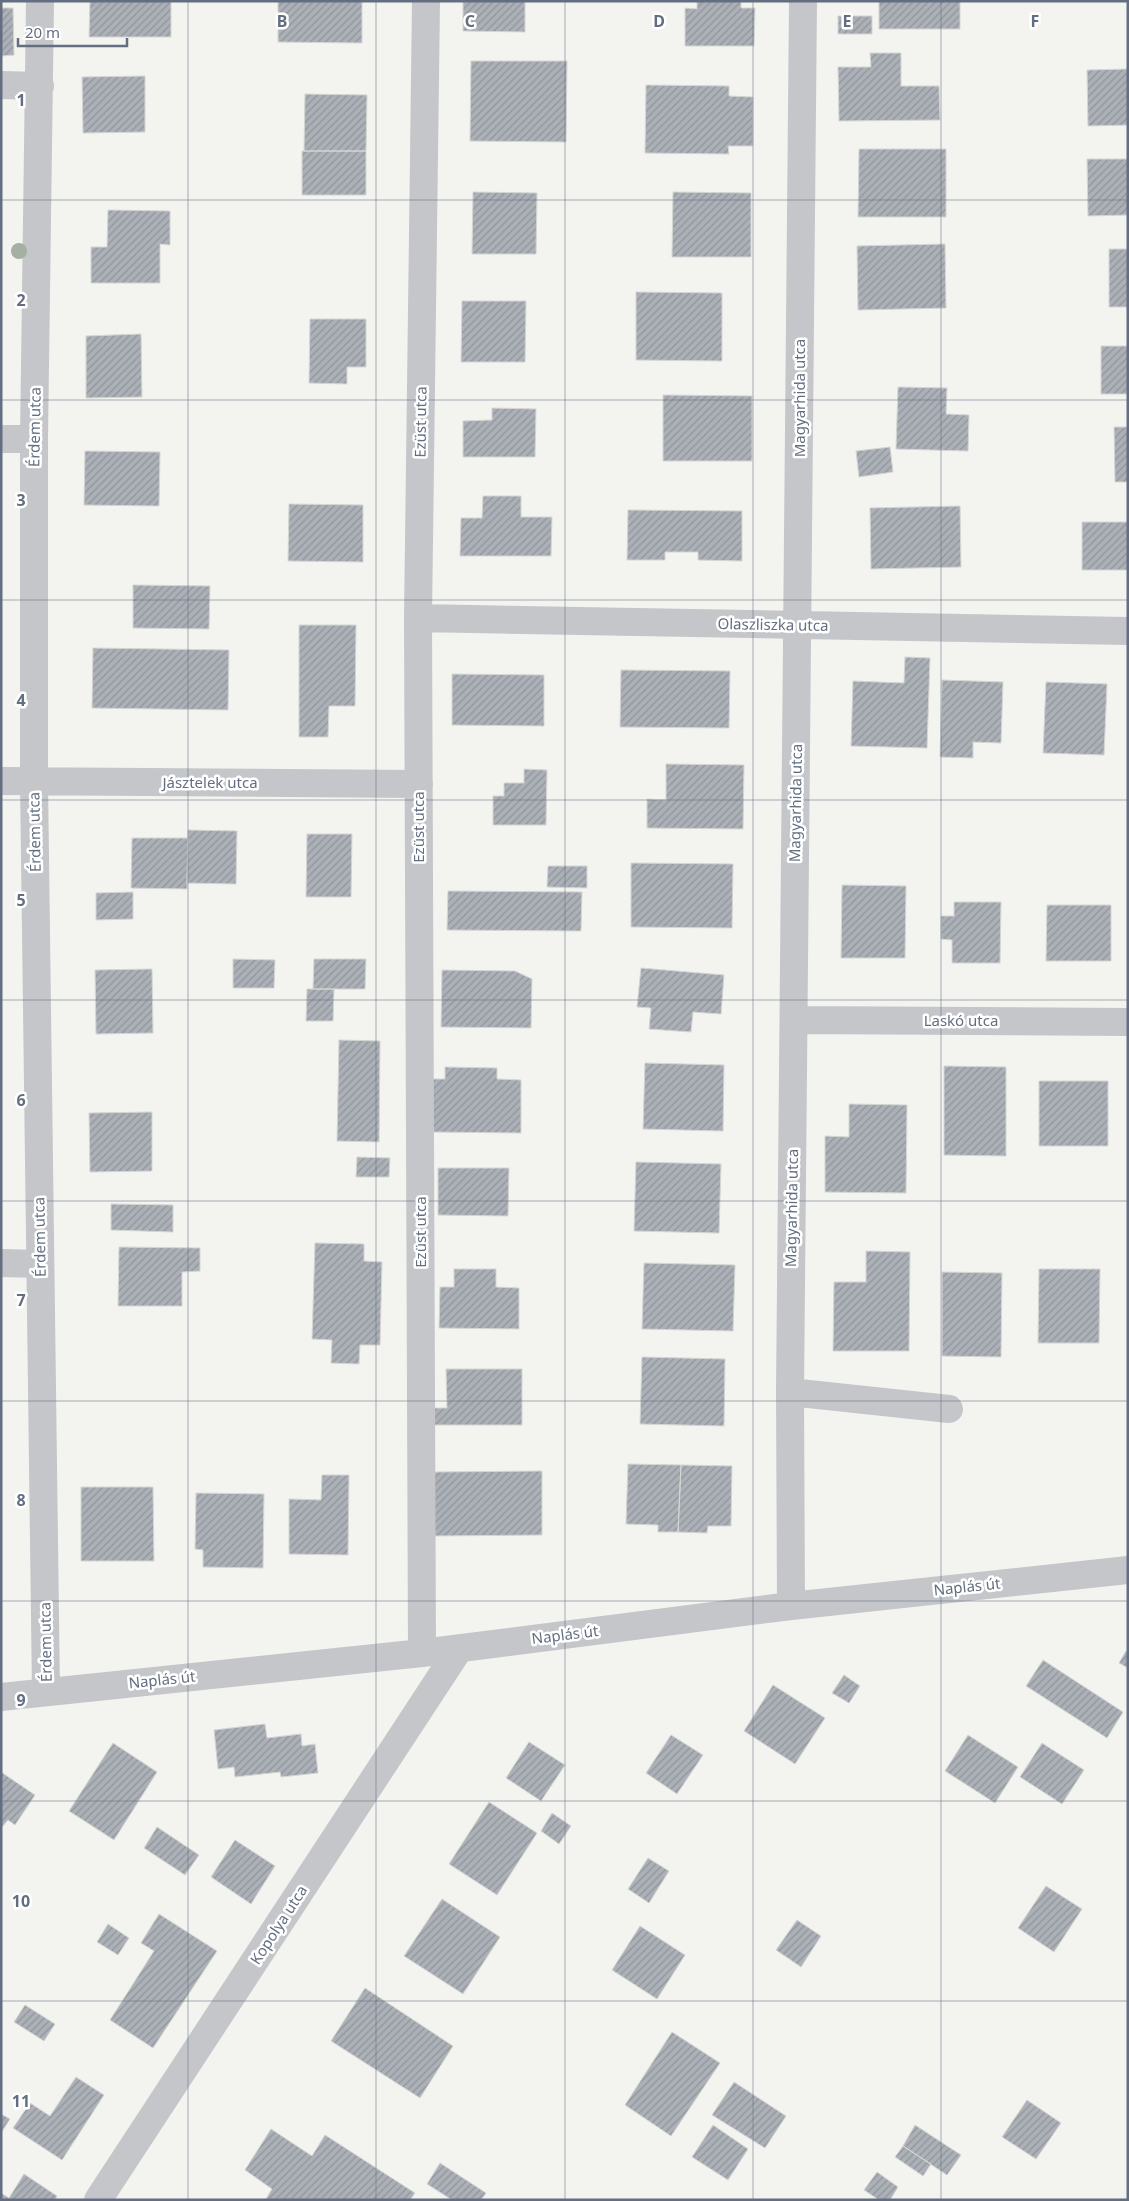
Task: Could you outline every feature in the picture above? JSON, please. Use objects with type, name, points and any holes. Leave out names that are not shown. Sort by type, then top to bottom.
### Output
[{"type":"street","name":"Érdem utca","points":[[40,1],[34,440],[34,781],[46,1692]]},
{"type":"street","name":"Ezüst utca","points":[[422,1653],[418,618],[426,1]]},
{"type":"street","name":"Magyarhida utca","points":[[792,1606],[790,1392],[803,1]]},
{"type":"street","points":[[1,85],[40,86]]},
{"type":"street","points":[[1,439],[34,440]]},
{"type":"street","name":"Olaszliszka utca","points":[[418,618],[1128,631]]},
{"type":"street","name":"Jásztelek utca","points":[[1,781],[419,784]]},
{"type":"street","name":"Laskó utca","points":[[794,1020],[1128,1022]]},
{"type":"street","points":[[1,1263],[40,1264]]},
{"type":"street","points":[[790,1392],[949,1409]]},
{"type":"street","name":"Naplás út","points":[[1,1697],[459,1649],[792,1606],[1128,1570]]},
{"type":"street","name":"Kopolya utca","points":[[98,2200],[459,1649]]},
{"type":"building","points":[[90,1],[171,1],[171,37],[89,37]]},
{"type":"building","points":[[278,1],[362,1],[362,43],[278,42]]},
{"type":"building","points":[[463,1],[525,1],[525,32],[463,31]]},
{"type":"building","points":[[697,1],[741,1],[741,8],[755,8],[754,46],[685,46],[685,8],[697,9]]},
{"type":"building","points":[[879,1],[960,1],[960,29],[879,29]]},
{"type":"building","points":[[1,8],[13,8],[14,55],[1,56]]},
{"type":"building","points":[[838,16],[872,16],[872,34],[838,34]]},
{"type":"building","points":[[870,53],[901,53],[901,86],[939,86],[940,120],[839,121],[838,67],[871,67]]},
{"type":"building","points":[[471,61],[567,61],[566,142],[470,141]]},
{"type":"building","points":[[1128,69],[1128,125],[1088,126],[1087,70]]},
{"type":"building","points":[[145,76],[145,132],[83,133],[82,77]]},
{"type":"building","points":[[646,85],[729,86],[729,96],[753,97],[753,146],[728,146],[729,154],[645,153]]},
{"type":"building","points":[[305,94],[367,95],[366,151],[304,151]]},
{"type":"building","points":[[859,149],[946,149],[946,217],[858,217]]},
{"type":"building","points":[[302,151],[366,151],[366,195],[302,195]]},
{"type":"building","points":[[1087,159],[1128,159],[1128,215],[1088,216]]},
{"type":"building","points":[[473,192],[537,193],[536,254],[472,254]]},
{"type":"building","points":[[673,192],[751,193],[751,257],[672,257]]},
{"type":"building","points":[[108,210],[170,211],[170,245],[160,244],[160,283],[91,283],[91,247],[107,247]]},
{"type":"building","points":[[945,244],[946,308],[858,310],[857,246]]},
{"type":"building","points":[[1109,249],[1128,249],[1128,307],[1109,307]]},
{"type":"building","points":[[636,292],[722,293],[722,361],[636,360]]},
{"type":"building","points":[[462,301],[526,301],[525,362],[461,362]]},
{"type":"building","points":[[310,319],[366,319],[366,367],[347,367],[347,384],[309,383]]},
{"type":"building","points":[[141,334],[142,397],[86,398],[86,336]]},
{"type":"building","points":[[1101,346],[1128,346],[1128,394],[1101,394]]},
{"type":"building","points":[[898,387],[947,388],[946,414],[969,415],[968,451],[896,449]]},
{"type":"building","points":[[663,395],[752,396],[752,461],[663,461]]},
{"type":"building","points":[[492,408],[536,409],[535,457],[463,457],[463,421],[492,420]]},
{"type":"building","points":[[1114,427],[1128,427],[1128,482],[1115,482]]},
{"type":"building","points":[[890,447],[893,472],[859,477],[856,451]]},
{"type":"building","points":[[85,451],[160,452],[159,506],[84,505]]},
{"type":"building","points":[[483,496],[521,496],[521,517],[552,517],[551,556],[460,556],[461,518],[482,518]]},
{"type":"building","points":[[289,504],[363,505],[363,562],[288,561]]},
{"type":"building","points":[[960,506],[961,567],[871,569],[870,508]]},
{"type":"building","points":[[628,510],[742,511],[742,561],[698,560],[698,552],[665,552],[665,560],[627,560]]},
{"type":"building","points":[[1082,522],[1128,522],[1128,570],[1082,570]]},
{"type":"building","points":[[133,585],[210,586],[209,629],[133,628]]},
{"type":"building","points":[[299,625],[356,625],[355,706],[329,706],[328,737],[299,737]]},
{"type":"building","points":[[93,648],[229,650],[228,710],[92,708]]},
{"type":"building","points":[[905,657],[930,658],[927,748],[851,746],[853,681],[904,683]]},
{"type":"building","points":[[621,670],[730,671],[729,728],[620,727]]},
{"type":"building","points":[[452,674],[544,675],[544,726],[452,725]]},
{"type":"building","points":[[942,680],[1003,682],[1001,743],[973,742],[973,758],[940,757]]},
{"type":"building","points":[[1046,682],[1107,684],[1104,755],[1043,753]]},
{"type":"building","points":[[666,764],[744,765],[743,829],[647,828],[647,799],[666,800]]},
{"type":"building","points":[[524,769],[547,770],[546,825],[493,825],[493,796],[504,796],[504,783],[524,783]]},
{"type":"building","points":[[188,830],[237,831],[236,884],[187,883]]},
{"type":"building","points":[[307,834],[352,834],[351,897],[306,897]]},
{"type":"building","points":[[132,838],[188,838],[187,889],[131,888]]},
{"type":"building","points":[[631,863],[733,864],[732,928],[631,927]]},
{"type":"building","points":[[548,866],[587,866],[587,888],[547,887]]},
{"type":"building","points":[[842,885],[906,886],[905,958],[841,958]]},
{"type":"building","points":[[448,891],[582,892],[581,931],[447,930]]},
{"type":"building","points":[[133,892],[133,919],[96,920],[96,893]]},
{"type":"building","points":[[954,902],[1001,902],[1000,963],[952,963],[952,940],[941,939],[941,916],[954,916]]},
{"type":"building","points":[[1047,905],[1111,905],[1111,961],[1046,961]]},
{"type":"building","points":[[233,959],[275,960],[274,988],[233,988]]},
{"type":"building","points":[[314,959],[366,959],[365,989],[313,989]]},
{"type":"building","points":[[641,968],[724,975],[721,1014],[693,1012],[691,1032],[649,1029],[651,1008],[637,1007]]},
{"type":"building","points":[[152,969],[153,1033],[96,1034],[95,970]]},
{"type":"building","points":[[442,970],[515,971],[532,979],[531,1028],[441,1027]]},
{"type":"building","points":[[307,989],[334,989],[333,1021],[306,1021]]},
{"type":"building","points":[[339,1040],[380,1041],[379,1142],[337,1141]]},
{"type":"building","points":[[645,1063],[724,1065],[723,1131],[643,1129]]},
{"type":"building","points":[[944,1066],[1006,1067],[1006,1156],[944,1155]]},
{"type":"building","points":[[445,1067],[497,1068],[497,1079],[521,1080],[521,1133],[431,1132],[431,1079],[445,1079]]},
{"type":"building","points":[[1039,1081],[1108,1081],[1108,1146],[1039,1146]]},
{"type":"building","points":[[849,1104],[907,1105],[906,1193],[825,1192],[825,1136],[849,1137]]},
{"type":"building","points":[[152,1112],[152,1171],[90,1172],[89,1113]]},
{"type":"building","points":[[357,1157],[390,1158],[389,1177],[356,1177]]},
{"type":"building","points":[[636,1162],[721,1164],[719,1233],[634,1231]]},
{"type":"building","points":[[438,1168],[509,1168],[508,1216],[438,1215]]},
{"type":"building","points":[[111,1204],[173,1205],[173,1232],[111,1230]]},
{"type":"building","points":[[315,1243],[364,1244],[364,1261],[382,1262],[380,1345],[360,1345],[359,1364],[331,1363],[332,1340],[312,1339]]},
{"type":"building","points":[[119,1247],[200,1248],[200,1271],[182,1272],[182,1306],[118,1306]]},
{"type":"building","points":[[866,1251],[910,1252],[909,1351],[833,1351],[834,1282],[866,1282]]},
{"type":"building","points":[[644,1263],[735,1265],[733,1331],[642,1329]]},
{"type":"building","points":[[454,1269],[496,1269],[496,1287],[519,1288],[519,1329],[439,1328],[440,1287],[454,1287]]},
{"type":"building","points":[[1039,1269],[1100,1269],[1099,1343],[1038,1343]]},
{"type":"building","points":[[942,1272],[1002,1273],[1001,1357],[942,1356]]},
{"type":"building","points":[[642,1357],[725,1359],[724,1426],[640,1424]]},
{"type":"building","points":[[446,1369],[522,1369],[522,1425],[433,1425],[433,1408],[447,1408]]},
{"type":"building","points":[[628,1464],[681,1465],[678,1532],[658,1532],[658,1525],[626,1524]]},
{"type":"building","points":[[681,1465],[732,1466],[731,1526],[708,1526],[707,1533],[678,1532]]},
{"type":"building","points":[[542,1471],[542,1535],[434,1536],[434,1472]]},
{"type":"building","points":[[322,1475],[349,1475],[348,1555],[289,1554],[289,1499],[321,1500]]},
{"type":"building","points":[[81,1487],[153,1487],[154,1561],[81,1561]]},
{"type":"building","points":[[196,1493],[264,1494],[263,1568],[203,1567],[203,1550],[195,1549]]},
{"type":"building","points":[[1126,1651],[1128,1652],[1128,1668],[1119,1663]]},
{"type":"building","points":[[1043,1660],[1123,1712],[1107,1738],[1026,1686]]},
{"type":"building","points":[[844,1675],[860,1686],[849,1703],[832,1693]]},
{"type":"building","points":[[773,1685],[825,1718],[795,1764],[744,1731]]},
{"type":"building","points":[[265,1724],[267,1738],[301,1734],[302,1746],[315,1744],[318,1773],[281,1777],[280,1772],[235,1777],[234,1767],[218,1769],[214,1730]]},
{"type":"building","points":[[671,1735],[703,1755],[677,1794],[646,1773]]},
{"type":"building","points":[[968,1735],[1018,1767],[995,1803],[945,1771]]},
{"type":"building","points":[[529,1742],[565,1765],[541,1801],[506,1778]]},
{"type":"building","points":[[113,1743],[157,1772],[114,1840],[69,1811]]},
{"type":"building","points":[[1042,1743],[1084,1770],[1062,1804],[1020,1777]]},
{"type":"building","points":[[1,1772],[35,1795],[15,1825],[8,1820],[1,1828]]},
{"type":"building","points":[[489,1802],[537,1833],[497,1895],[449,1864]]},
{"type":"building","points":[[552,1813],[571,1826],[559,1844],[541,1831]]},
{"type":"building","points":[[157,1827],[199,1855],[185,1875],[144,1848]]},
{"type":"building","points":[[235,1840],[275,1866],[251,1904],[211,1877]]},
{"type":"building","points":[[648,1858],[669,1871],[649,1903],[628,1889]]},
{"type":"building","points":[[1046,1886],[1082,1909],[1054,1952],[1018,1928]]},
{"type":"building","points":[[442,1899],[500,1937],[463,1994],[404,1956]]},
{"type":"building","points":[[159,1914],[217,1951],[153,2048],[110,2020],[154,1951],[141,1943]]},
{"type":"building","points":[[797,1920],[821,1936],[801,1967],[776,1950]]},
{"type":"building","points":[[108,1924],[129,1938],[118,1955],[97,1942]]},
{"type":"building","points":[[640,1926],[685,1955],[657,1999],[612,1970]]},
{"type":"building","points":[[365,1988],[453,2046],[420,2098],[331,2041]]},
{"type":"building","points":[[25,2005],[55,2024],[44,2041],[14,2022]]},
{"type":"building","points":[[672,2032],[720,2063],[671,2136],[625,2105]]},
{"type":"building","points":[[76,2077],[104,2095],[62,2160],[13,2128],[30,2103],[50,2116]]},
{"type":"building","points":[[734,2082],[786,2116],[765,2148],[712,2115]]},
{"type":"building","points":[[1027,2100],[1061,2123],[1036,2159],[1002,2137]]},
{"type":"building","points":[[1,2114],[10,2119],[1,2133]]},
{"type":"building","points":[[713,2125],[748,2149],[728,2180],[692,2157]]},
{"type":"building","points":[[915,2125],[961,2155],[947,2175],[903,2146]]},
{"type":"building","points":[[271,2129],[312,2156],[325,2135],[415,2193],[410,2200],[267,2200],[272,2189],[245,2170]]},
{"type":"building","points":[[903,2146],[931,2164],[923,2176],[895,2157]]},
{"type":"building","points":[[440,2163],[486,2193],[481,2200],[452,2200],[427,2184]]},
{"type":"building","points":[[877,2172],[898,2187],[890,2200],[879,2200],[864,2190]]},
{"type":"building","points":[[24,2174],[57,2196],[55,2200],[1,2200],[1,2193],[9,2198]]}]
